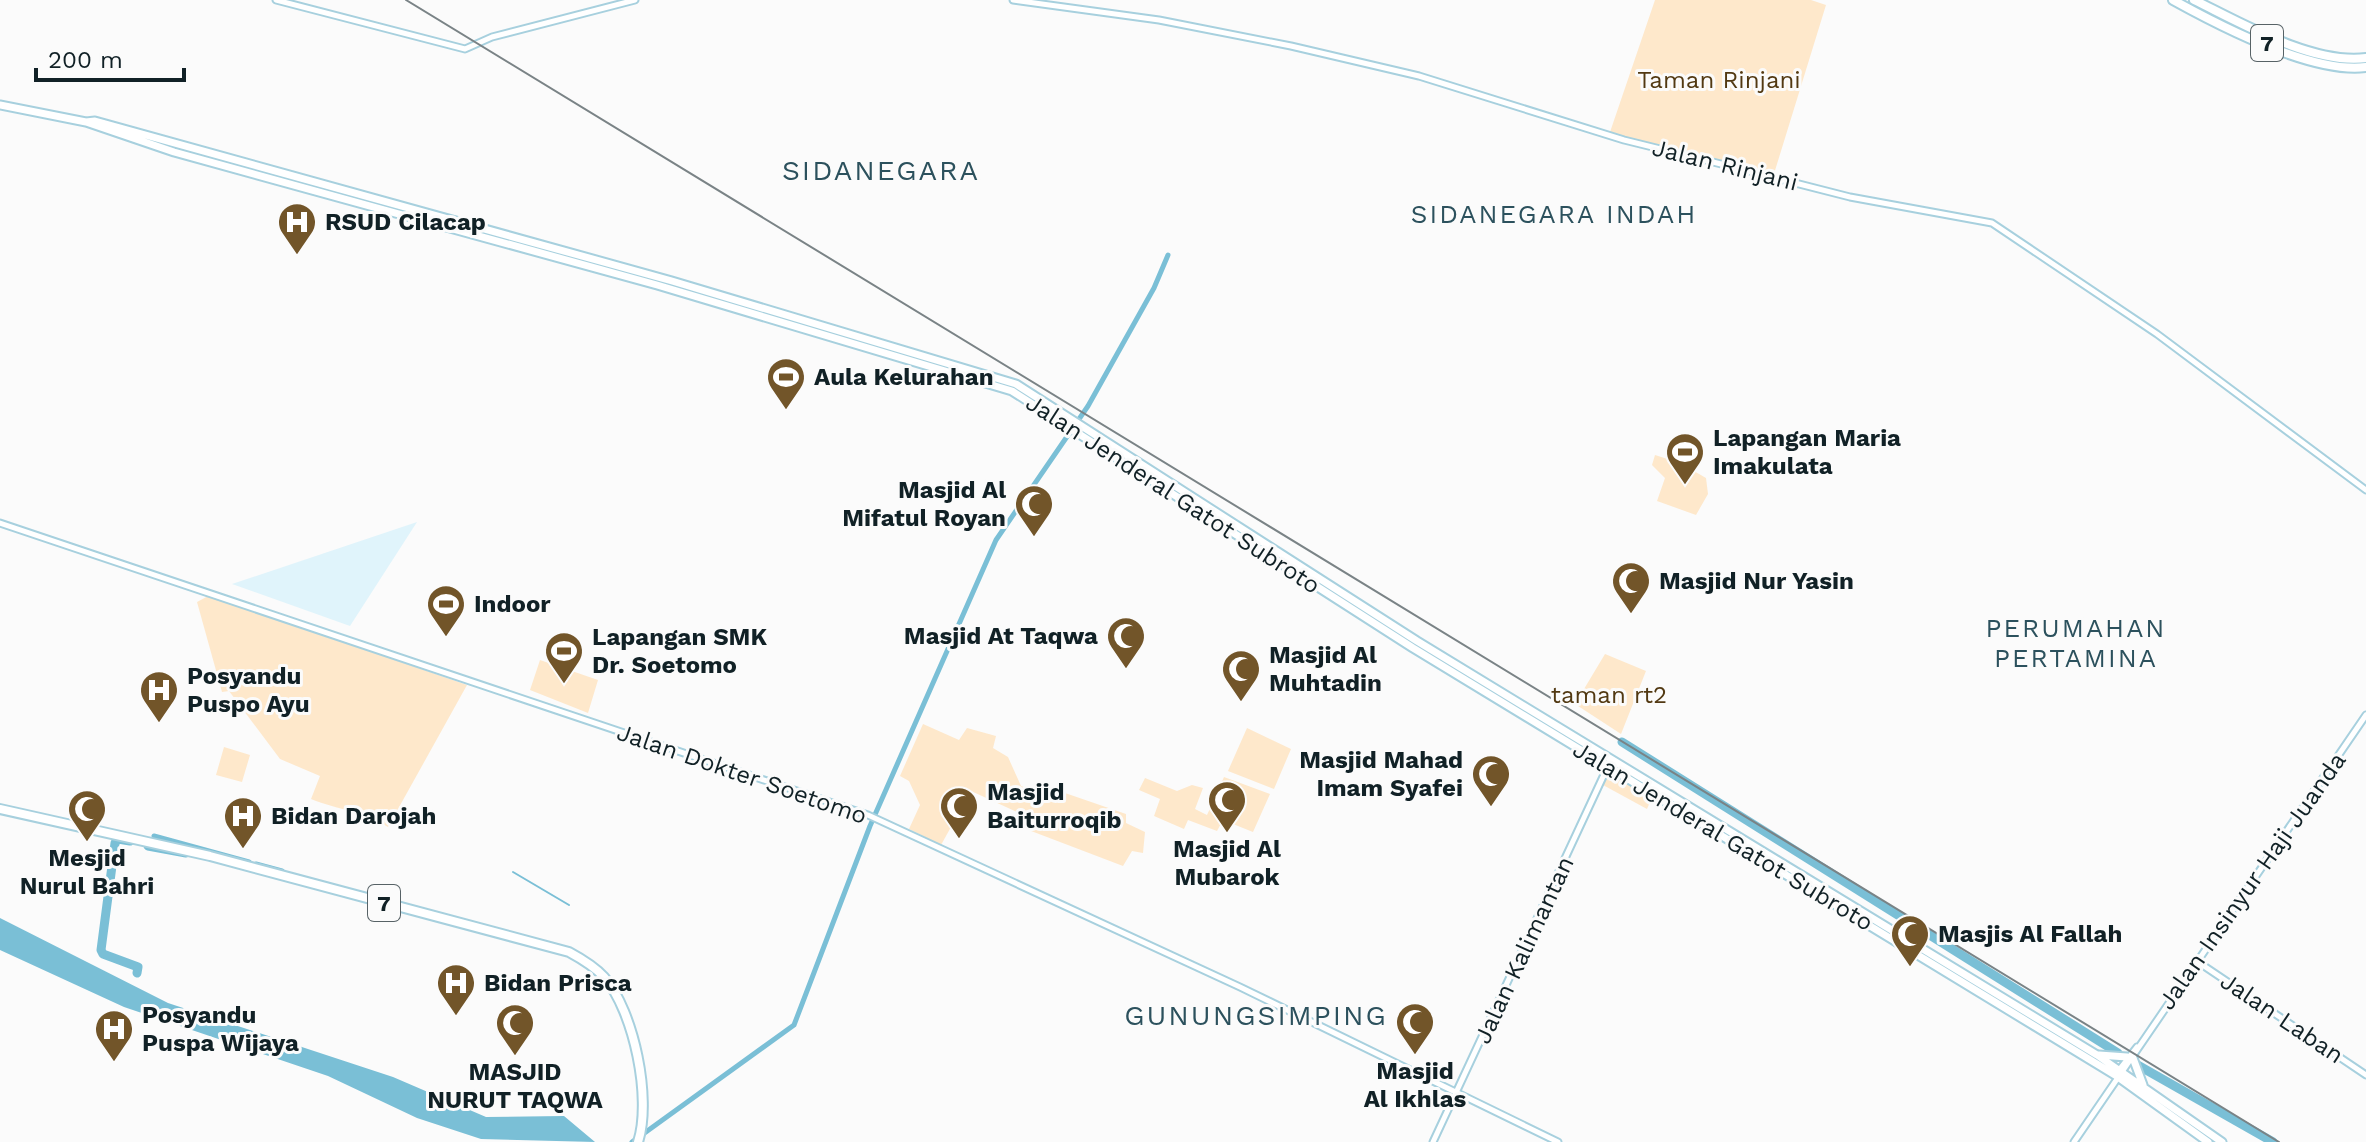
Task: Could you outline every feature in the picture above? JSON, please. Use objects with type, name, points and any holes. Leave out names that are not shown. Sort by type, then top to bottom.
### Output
[{"type":"highway","name":"7","points":[[2173,0],[2296,56],[2323,65],[2366,67]]},
{"type":"highway","name":"7","points":[[2194,0],[2299,47],[2343,59],[2366,58]]},
{"type":"highway","name":"7","points":[[0,809],[242,864],[569,952],[604,977],[622,1009],[644,1092],[642,1130],[638,1142]]},
{"type":"main road","name":"Jalan Jenderal Gatot Subroto","points":[[0,105],[86,122],[1016,384],[1072,427],[1607,767],[2118,1075]]},
{"type":"main road","name":"Jalan Jenderal Gatot Subroto","points":[[1243,536],[2097,1055],[2118,1075]]},
{"type":"main road","points":[[2097,1055],[2130,1057],[2144,1087]]},
{"type":"main road","points":[[2118,1075],[2144,1087],[2222,1142]]},
{"type":"main road","points":[[2118,1075],[2208,1142]]},
{"type":"street","points":[[276,0],[465,49],[492,37],[635,0]]},
{"type":"street","name":"Jalan Rinjani","points":[[1013,0],[1159,20],[1291,46],[1419,76],[1624,140],[1711,162],[1850,197],[1992,223],[2157,334],[2366,490]]},
{"type":"street","name":"Jalan Dokter Soetomo","points":[[0,523],[873,817],[1240,987],[1558,1142]]},
{"type":"street","name":"Jalan Insinyur Haji Juanda","points":[[2074,1142],[2366,715]]},
{"type":"street","name":"Jalan Kalimantan","points":[[1433,1142],[1609,757]]},
{"type":"street","name":"Jalan Laban","points":[[2198,962],[2366,1075]]},
{"type":"shaded area","points":[[417,522],[350,626],[232,584]]},
{"type":"green space","name":"Taman Rinjani","points":[[1655,0],[1811,0],[1826,5],[1773,177],[1609,135]]},
{"type":"green space","name":"Lapangan Maria Imakulata","points":[[1655,455],[1680,463],[1706,478],[1708,494],[1696,515],[1657,501],[1665,478],[1652,465]]},
{"type":"green space","points":[[210,595],[467,685],[388,827],[370,817],[311,799],[320,776],[280,759],[229,691],[222,692],[197,602]]},
{"type":"green space","name":"taman rt2","points":[[1605,654],[1646,671],[1621,734],[1575,704]]},
{"type":"green space","name":"Lapangan SMK Dr. Soetomo","points":[[540,660],[598,680],[588,713],[530,690]]},
{"type":"green space","points":[[923,724],[959,740],[967,728],[996,736],[993,748],[1008,757],[1021,786],[1032,790],[1036,783],[1126,814],[1126,823],[1145,832],[1143,853],[1132,851],[1123,866],[1018,826],[1021,814],[971,791],[941,845],[909,829],[920,805],[909,781],[900,776]]},
{"type":"green space","points":[[1247,728],[1291,749],[1274,789],[1228,771]]},
{"type":"green space","points":[[224,747],[250,755],[242,782],[216,775]]},
{"type":"green space","points":[[1612,770],[1653,795],[1647,809],[1603,785]]},
{"type":"green space","points":[[1224,777],[1270,794],[1253,832],[1223,820],[1217,831],[1188,820],[1184,829],[1154,816],[1160,799],[1139,790],[1145,778],[1177,791],[1192,785],[1203,788],[1195,809],[1207,815]]},
{"type":"water","points":[[0,918],[168,1003],[393,1077],[486,1117],[564,1116],[595,1142],[481,1139],[417,1118],[328,1076],[124,1007],[0,950]]},
{"type":"waterway","points":[[632,1142],[794,1025],[870,826],[996,540],[1088,406],[1154,288],[1168,255]]},
{"type":"waterway","points":[[1622,742],[2118,1053]]},
{"type":"waterway","points":[[154,836],[249,862]]},
{"type":"waterway","points":[[130,841],[118,839],[115,843],[101,950],[103,954],[138,967],[137,973]]},
{"type":"waterway","points":[[148,846],[186,853]]},
{"type":"waterway","points":[[256,864],[282,871]]},
{"type":"waterway","points":[[513,872],[569,905]]},
{"type":"waterway","points":[[2134,1063],[2273,1142]]},
{"type":"railway","points":[[406,0],[2279,1142]]},
{"type":"place","name":"RSUD Cilacap","points":[[297,256]]},
{"type":"place","name":"Aula Kelurahan","points":[[786,411]]},
{"type":"place","name":"Lapangan Maria Imakulata","points":[[1685,486]]},
{"type":"place","name":"Masjid Al Mifatul Royan","points":[[1034,538]]},
{"type":"place","name":"Masjid Nur Yasin","points":[[1631,615]]},
{"type":"place","name":"Indoor","points":[[446,638]]},
{"type":"place","name":"Masjid At Taqwa","points":[[1126,670]]},
{"type":"place","name":"Lapangan SMK Dr. Soetomo","points":[[564,685]]},
{"type":"place","name":"Masjid Al Muhtadin","points":[[1241,703]]},
{"type":"place","name":"Posyandu Puspo Ayu","points":[[159,724]]},
{"type":"place","name":"Masjid Mahad Imam Syafei","points":[[1491,808]]},
{"type":"place","name":"Masjid Al Mubarok","points":[[1227,834]]},
{"type":"place","name":"Masjid Baiturroqib","points":[[959,840]]},
{"type":"place","name":"Mesjid Nurul Bahri","points":[[87,843]]},
{"type":"place","name":"Bidan Darojah","points":[[243,850]]},
{"type":"place","name":"Masjis Al Fallah","points":[[1910,968]]},
{"type":"place","name":"Bidan Prisca","points":[[456,1017]]},
{"type":"place","name":"Masjid Al Ikhlas","points":[[1415,1056]]},
{"type":"place","name":"MASJID NURUT TAQWA","points":[[515,1057]]},
{"type":"place","name":"Posyandu Puspa Wijaya","points":[[114,1063]]},
{"type":"district","name":"SIDANEGARA","points":[[881,170]]},
{"type":"district","name":"SIDANEGARA INDAH","points":[[1554,214]]},
{"type":"district","name":"PERUMAHAN PERTAMINA","points":[[2076,643]]},
{"type":"district","name":"GUNUNGSIMPING","points":[[1256,1015]]}]
